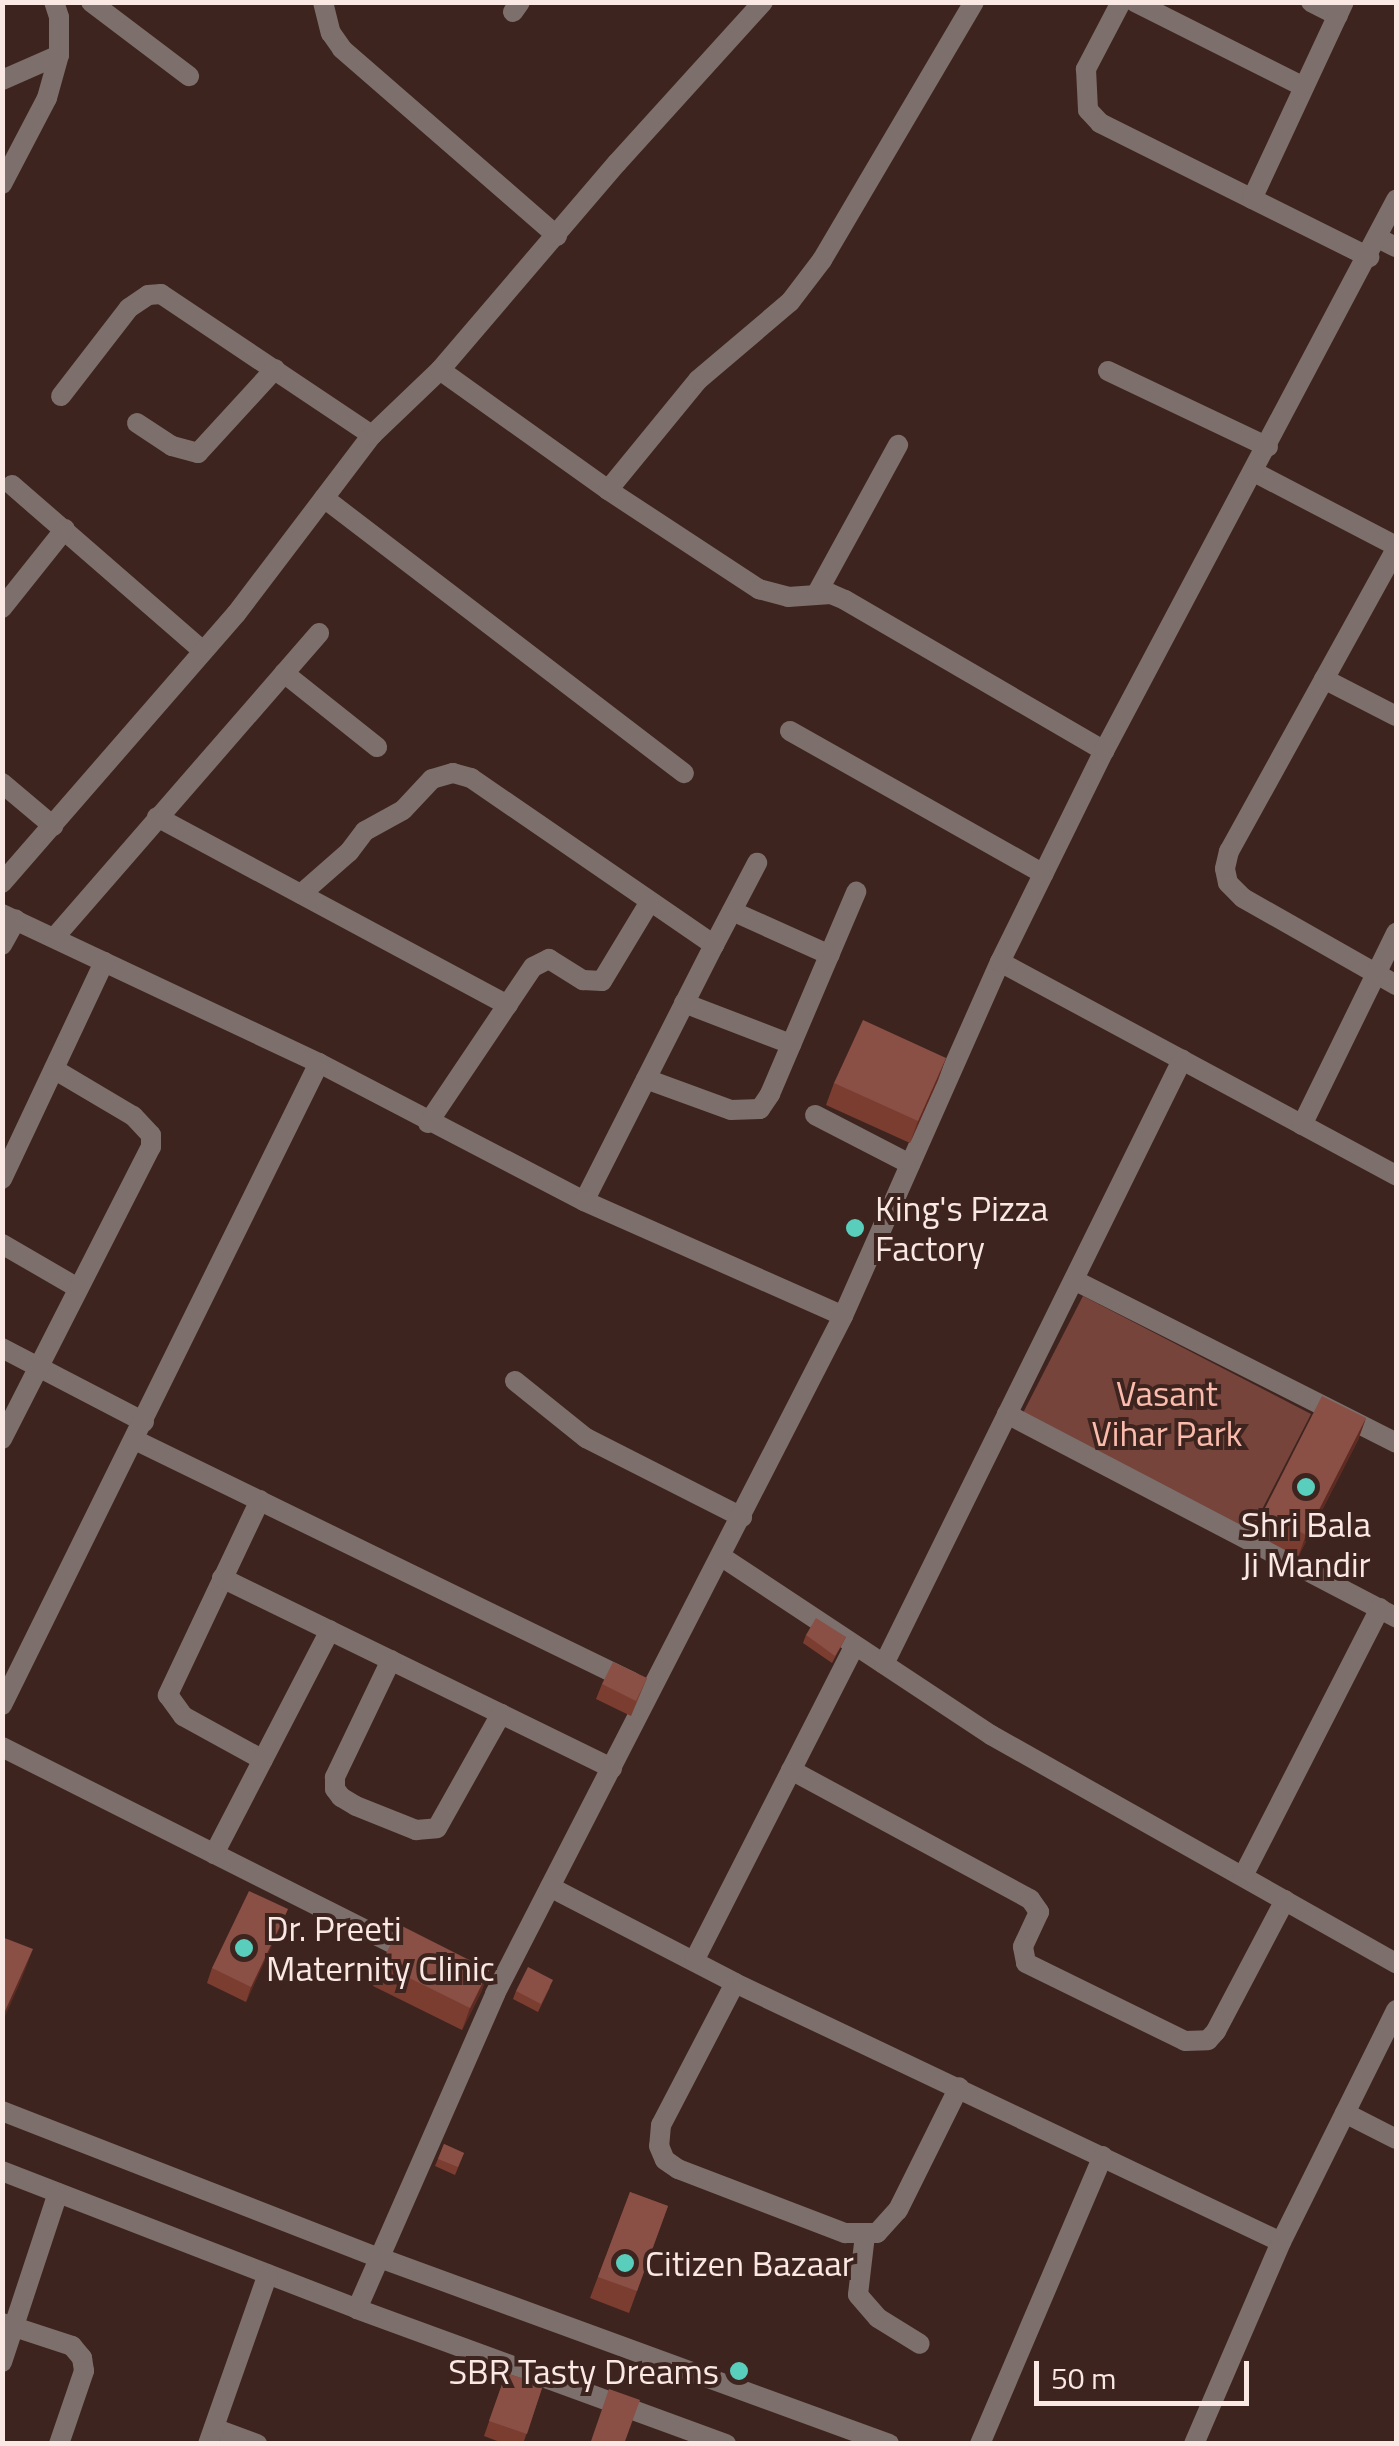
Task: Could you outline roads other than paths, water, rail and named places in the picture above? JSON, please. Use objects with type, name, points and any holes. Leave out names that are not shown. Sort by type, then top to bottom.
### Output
[{"type":"street","points":[[2,184],[47,98],[59,55],[59,16],[54,2]]},
{"type":"street","points":[[90,2],[189,76]]},
{"type":"street","points":[[323,2],[332,33],[342,49],[557,236]]},
{"type":"street","points":[[2,883],[203,651],[372,435],[440,370],[764,2]]},
{"type":"street","points":[[608,490],[698,380],[790,302],[822,260],[974,2]]},
{"type":"street","points":[[1120,2],[1086,69],[1088,110],[1100,123],[1252,199],[1381,247]]},
{"type":"street","points":[[1135,2],[1304,87]]},
{"type":"street","points":[[1252,199],[1341,9],[1311,2]]},
{"type":"street","points":[[2,80],[59,55]]},
{"type":"street","points":[[357,2309],[486,1990],[550,1887],[722,1558],[843,1316],[1000,962],[1104,751],[1381,247],[1396,200]]},
{"type":"street","points":[[60,396],[129,308],[148,295],[162,294],[178,301],[372,435]]},
{"type":"street","points":[[136,423],[172,446],[198,453],[275,368]]},
{"type":"street","points":[[440,370],[608,490],[759,588],[788,597],[817,592],[845,600],[1104,751]]},
{"type":"street","points":[[1108,370],[1268,447]]},
{"type":"street","points":[[817,592],[898,445]]},
{"type":"street","points":[[1254,472],[1396,547],[1229,851],[1228,883],[1242,898],[1396,985]]},
{"type":"street","points":[[12,485],[203,651]]},
{"type":"street","points":[[324,498],[684,773]]},
{"type":"street","points":[[2,608],[65,529]]},
{"type":"street","points":[[54,938],[319,633]]},
{"type":"street","points":[[284,673],[377,747]]},
{"type":"street","points":[[1324,678],[1396,716]]},
{"type":"street","points":[[790,730],[1044,874]]},
{"type":"street","points":[[300,894],[349,852],[365,831],[403,810],[432,779],[453,773],[471,778],[714,945]]},
{"type":"street","points":[[2,783],[53,826]]},
{"type":"street","points":[[156,817],[508,1005]]},
{"type":"street","points":[[584,1200],[757,863]]},
{"type":"street","points":[[646,1079],[748,1112],[760,1109],[770,1094],[856,892]]},
{"type":"street","points":[[428,1123],[533,966],[543,960],[558,962],[583,980],[602,981],[649,903]]},
{"type":"street","points":[[732,912],[830,954]]},
{"type":"street","points":[[2,944],[9,917],[319,1063],[428,1123],[584,1200],[843,1316]]},
{"type":"street","points":[[1302,1124],[1396,933]]},
{"type":"street","points":[[2,1179],[104,962]]},
{"type":"street","points":[[1000,962],[1396,1175]]},
{"type":"street","points":[[684,1004],[792,1044]]},
{"type":"street","points":[[884,1664],[1182,1060]]},
{"type":"street","points":[[2,1704],[319,1063]]},
{"type":"street","points":[[4,1434],[151,1147],[151,1135],[133,1116],[54,1069]]},
{"type":"street","points":[[815,1115],[910,1164]]},
{"type":"street","points":[[2,1244],[78,1288]]},
{"type":"street","points":[[1074,1280],[1396,1443]]},
{"type":"street","points":[[2,1348],[260,1500],[652,1691]]},
{"type":"street","points":[[515,1382],[586,1438],[742,1517]]},
{"type":"street","points":[[1007,1414],[1388,1612],[1243,1876]]},
{"type":"street","points":[[260,1500],[168,1695],[182,1716],[263,1760]]},
{"type":"street","points":[[722,1558],[991,1735],[1396,1962]]},
{"type":"street","points":[[222,1578],[612,1768]]},
{"type":"street","points":[[214,1854],[330,1630]]},
{"type":"street","points":[[695,1959],[855,1645]]},
{"type":"street","points":[[392,1660],[335,1777],[335,1788],[341,1797],[356,1806],[416,1830],[436,1828],[501,1714]]},
{"type":"street","points":[[2,1747],[442,1968]]},
{"type":"street","points":[[791,1770],[1030,1899],[1039,1912],[1022,1947],[1026,1963],[1185,2041],[1208,2040],[1216,2031],[1285,1900]]},
{"type":"street","points":[[550,1887],[695,1959],[734,1983],[959,2086],[1281,2242]]},
{"type":"street","points":[[734,1983],[661,2126],[659,2146],[665,2160],[678,2169],[826,2226],[866,2235],[877,2232],[898,2210],[959,2086]]},
{"type":"street","points":[[1194,2444],[1281,2242],[1396,2010]]},
{"type":"street","points":[[2,2112],[380,2258],[889,2444]]},
{"type":"street","points":[[1345,2113],[1396,2139]]},
{"type":"street","points":[[980,2444],[1103,2156]]},
{"type":"street","points":[[2,2172],[357,2309],[726,2444]]},
{"type":"street","points":[[2,2362],[9,2325],[58,2192]]},
{"type":"street","points":[[866,2235],[857,2277],[864,2308],[920,2344]]},
{"type":"street","points":[[257,2444],[211,2436],[268,2274]]},
{"type":"street","points":[[9,2325],[72,2346],[82,2358],[84,2371],[59,2444]]},
{"type":"place","name":"King's Pizza Factory","points":[[855,1228]]},
{"type":"place","name":"Shri Bala Ji Mandir","points":[[1306,1487]]},
{"type":"place","name":"Dr. Preeti Maternity Clinic","points":[[244,1948]]},
{"type":"place","name":"Citizen Bazaar","points":[[625,2263]]},
{"type":"place","name":"SBR Tasty Dreams","points":[[739,2371]]},
{"type":"park label","name":"Vasant Vihar Park","points":[[1167,1413]]}]
